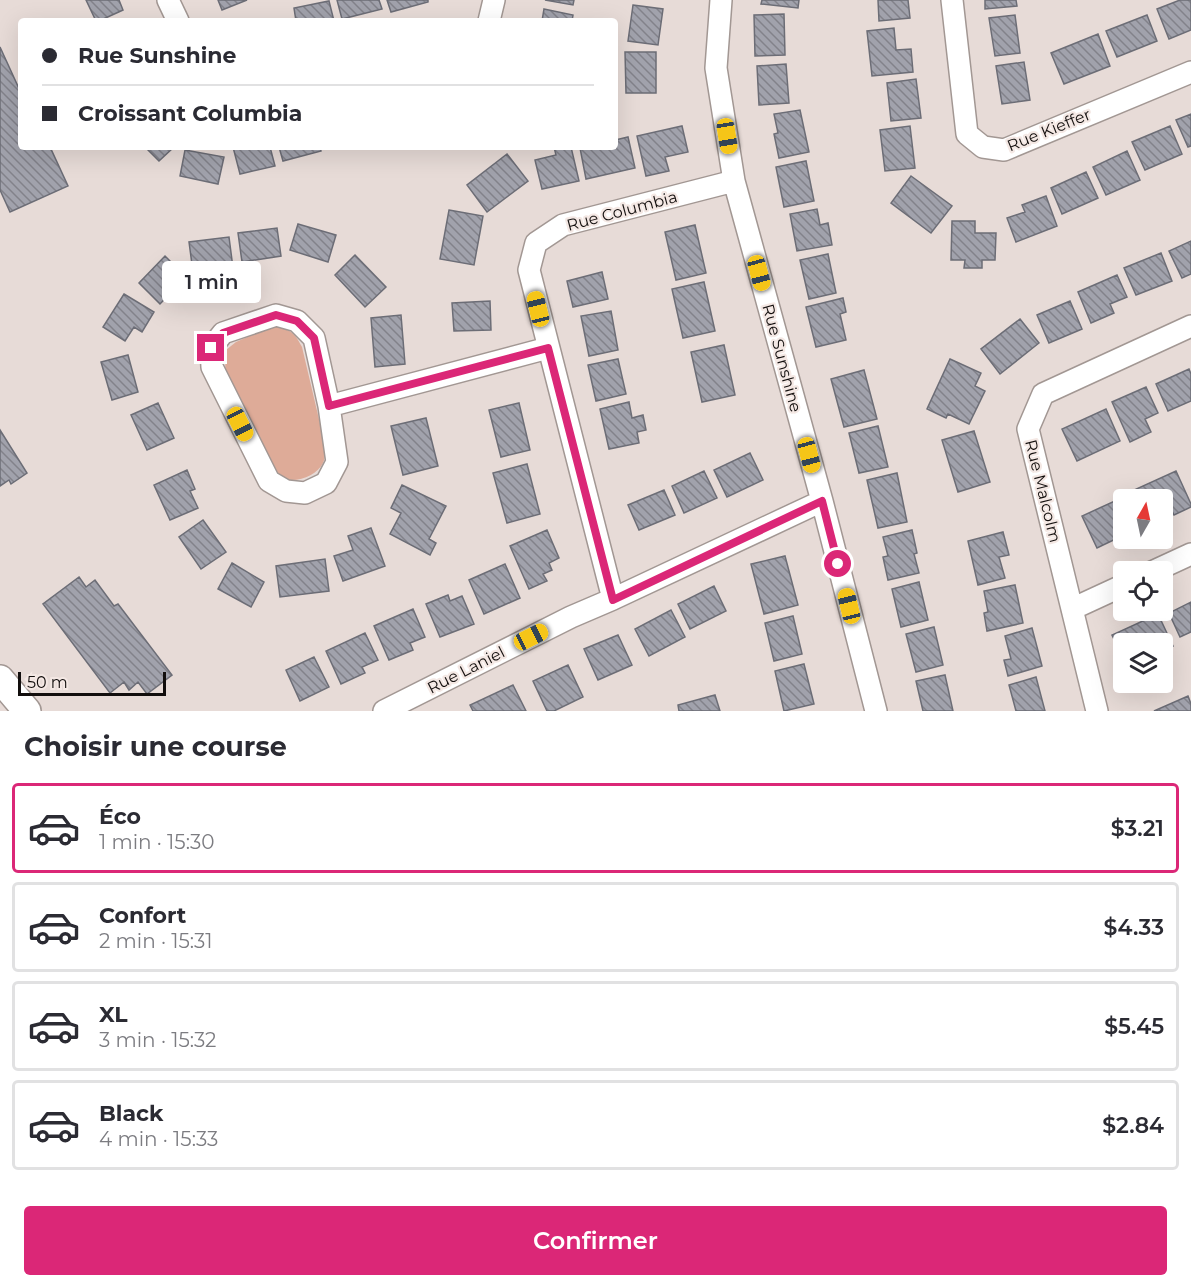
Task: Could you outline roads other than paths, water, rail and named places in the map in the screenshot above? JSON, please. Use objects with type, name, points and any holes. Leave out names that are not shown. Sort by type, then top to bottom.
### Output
[{"type":"main road","points":[[0,679],[27,711]]},
{"type":"street","points":[[168,0],[177,18]]},
{"type":"street","points":[[490,18],[494,0]]},
{"type":"street","name":"Rue Sunshine","points":[[721,0],[716,68],[734,181],[822,501],[876,711]]},
{"type":"street","name":"Rue Kieffer","points":[[952,0],[967,134],[983,147],[1004,150],[1191,72]]},
{"type":"street","name":"Rue Columbia","points":[[613,600],[529,270],[536,243],[563,225],[734,181]]},
{"type":"street","points":[[276,315],[297,321],[314,338],[329,406],[337,462],[326,483],[305,493],[286,491],[269,481],[212,367],[211,348],[223,333],[276,315]]},
{"type":"street","name":"Rue Malcolm","points":[[1097,711],[1028,429],[1043,394],[1191,326]]},
{"type":"street","points":[[329,406],[548,348]]},
{"type":"street","points":[[613,600],[822,501]]},
{"type":"street","points":[[1173,562],[1191,554]]},
{"type":"street","points":[[1072,609],[1113,590]]},
{"type":"street","name":"Rue Laniel","points":[[384,711],[571,616],[613,600]]}]
